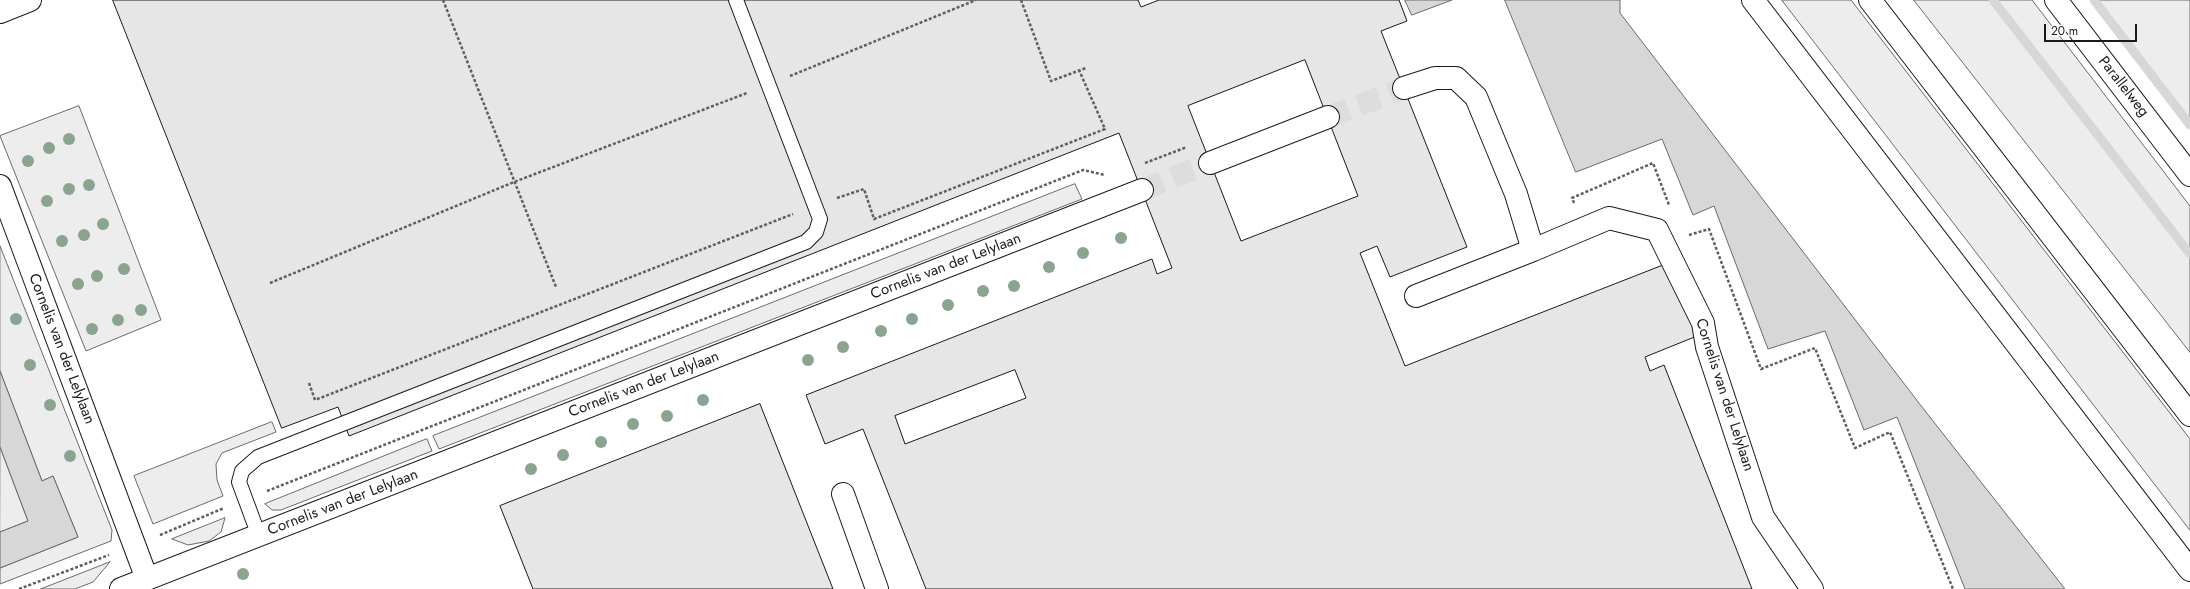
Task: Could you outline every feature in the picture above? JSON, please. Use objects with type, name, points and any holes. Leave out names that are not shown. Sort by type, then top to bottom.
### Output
[{"type":"main road","points":[[0,12],[30,0]]},
{"type":"main road","points":[[1753,0],[2190,570]]},
{"type":"main road","points":[[1870,0],[2190,415]]},
{"type":"main road","name":"Parallelweg","points":[[2056,0],[2190,175]]},
{"type":"main road","points":[[1404,88],[1435,78],[1456,78],[1476,97],[1516,194],[1533,250]]},
{"type":"main road","points":[[1210,163],[1328,117]]},
{"type":"main road","name":"Cornelis van der Lelylaan","points":[[0,186],[147,579]]},
{"type":"main road","name":"Cornelis van der Lelylaan","points":[[121,589],[1142,190]]},
{"type":"main road","name":"Cornelis van der Lelylaan","points":[[1416,296],[1609,218],[1657,230],[1703,323],[1707,347],[1763,517],[1812,589]]},
{"type":"main road","points":[[843,494],[877,589]]},
{"type":"lane","points":[[259,536],[244,500],[239,482],[242,471],[258,457],[806,242],[816,232],[820,219],[736,0]]},
{"type":"path","points":[[443,0],[556,287]]},
{"type":"path","points":[[270,283],[514,182],[768,85],[976,0]]},
{"type":"path","points":[[1021,0],[1051,81],[1086,68]]},
{"type":"path","points":[[1140,165],[1190,146]]},
{"type":"path","points":[[1584,228],[1572,198],[1653,163],[1670,208]]},
{"type":"path","points":[[20,589],[135,545],[244,500],[1083,170],[1111,176]]},
{"type":"path","points":[[1688,235],[1709,229],[1761,369],[1815,348],[1855,448],[1890,432],[1953,589]]},
{"type":"shaded area","points":[[1405,0],[1452,0],[1412,15]]},
{"type":"shaded area","points":[[1505,0],[1620,0],[1620,13],[1922,407],[2065,589],[1965,589],[1897,417],[1864,430],[1825,331],[1768,349],[1714,206],[1693,215],[1662,139],[1576,172]]},
{"type":"shaded area","points":[[1782,0],[1851,0],[2190,439],[2190,530]]},
{"type":"shaded area","points":[[1914,0],[2032,0],[2190,206],[2190,352]]},
{"type":"shaded area","points":[[2094,0],[2190,0],[2190,124]]},
{"type":"shaded area","points":[[79,106],[161,320],[86,351],[0,136]]},
{"type":"shaded area","points":[[1075,184],[1082,199],[439,449],[433,436]]},
{"type":"shaded area","points":[[0,246],[112,530],[111,541],[0,584],[0,568],[78,537],[53,476],[42,481],[0,371]]},
{"type":"shaded area","points":[[0,371],[42,481],[53,476],[78,537],[0,568],[0,532],[28,521],[0,447]]},
{"type":"shaded area","points":[[272,422],[276,432],[222,453],[216,464],[217,480],[223,496],[153,524],[134,476]]},
{"type":"shaded area","points":[[427,439],[432,451],[281,510],[272,510],[265,504]]},
{"type":"shaded area","points":[[0,447],[28,521],[0,532]]},
{"type":"shaded area","points":[[225,518],[221,532],[209,541],[188,545],[172,539]]},
{"type":"shaded area","points":[[110,562],[93,582],[75,589],[41,589]]},
{"type":"building","points":[[113,0],[1138,0],[1141,7],[1159,0],[1399,0],[1407,21],[1381,31],[1467,247],[1390,277],[1377,246],[1360,253],[1405,366],[1668,263],[1697,336],[1645,357],[1650,371],[1664,365],[1752,589],[926,589],[863,429],[825,444],[806,395],[1152,259],[1157,274],[1172,268],[1119,133],[349,436],[338,407],[282,428]],"holes":[[[1305,60],[1358,196],[1241,241],[1188,106]],[[1015,370],[1026,398],[905,444],[895,416]]]},
{"type":"building","points":[[760,404],[833,589],[533,589],[500,506]]},
{"type":"waterway","points":[[1993,0],[2190,254]]},
{"type":"waterway","points":[[2094,0],[2190,125]]},
{"type":"tunnel","points":[[1328,117],[1404,88]]},
{"type":"tunnel","points":[[1142,190],[1210,163]]}]
